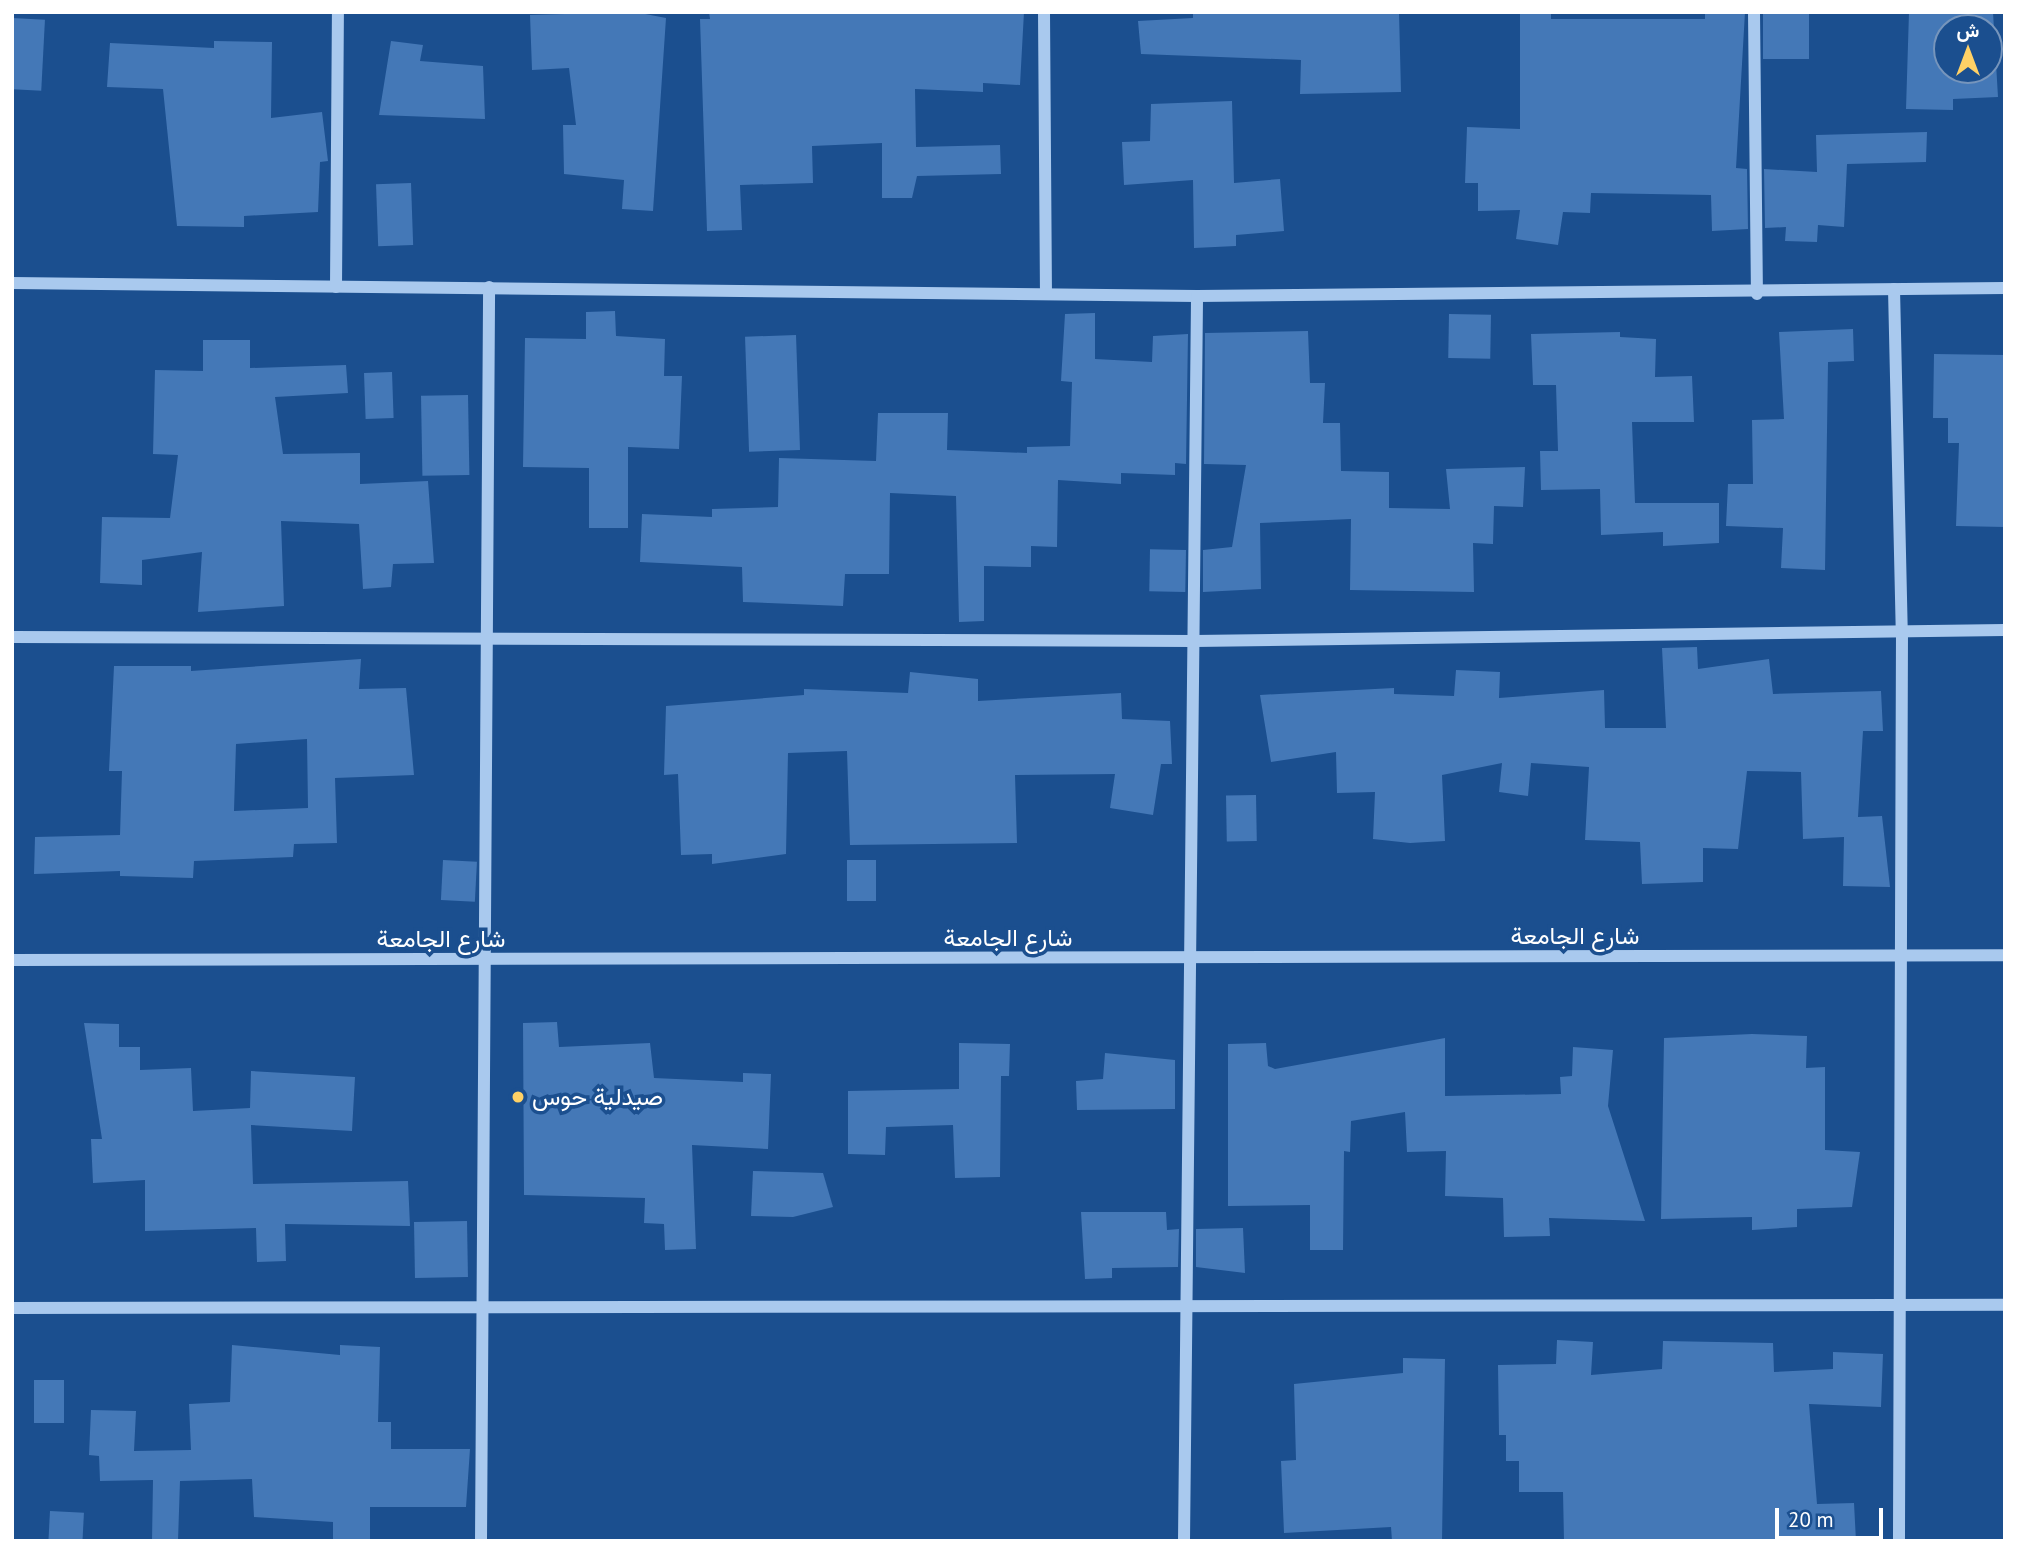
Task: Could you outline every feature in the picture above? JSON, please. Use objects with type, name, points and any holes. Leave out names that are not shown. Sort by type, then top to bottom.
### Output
[{"type":"street","points":[[336,287],[338,12]]},
{"type":"street","points":[[1044,12],[1046,290]]},
{"type":"street","points":[[1754,12],[1756,294]]},
{"type":"street","points":[[12,283],[1046,290],[1197,296],[1756,294],[2005,288]]},
{"type":"street","points":[[481,1541],[481,960],[489,287]]},
{"type":"street","points":[[1894,289],[1902,630],[1902,1306],[1899,1541]]},
{"type":"street","points":[[1184,1541],[1186,959],[1194,641],[1197,296]]},
{"type":"street","points":[[12,637],[1194,641],[2005,630]]},
{"type":"street","name":"شارع الجامعة","points":[[12,960],[2005,955]]},
{"type":"street","points":[[12,1308],[483,1312],[2005,1305]]},
{"type":"building","points":[[635,12],[666,18],[653,211],[622,209],[624,180],[564,174],[563,125],[576,125],[569,68],[532,70],[530,15]]},
{"type":"building","points":[[709,12],[1024,12],[1020,85],[983,83],[983,92],[915,89],[916,147],[1000,145],[1001,174],[917,176],[912,198],[882,198],[882,143],[812,146],[813,183],[740,185],[742,230],[707,231],[700,19],[710,19]]},
{"type":"building","points":[[1193,12],[1399,12],[1401,92],[1300,94],[1301,60],[1141,54],[1138,21],[1193,18]]},
{"type":"building","points":[[1520,12],[1551,12],[1551,19],[1705,19],[1705,12],[1745,12],[1736,168],[1747,169],[1748,229],[1712,231],[1711,195],[1591,193],[1590,213],[1563,212],[1558,245],[1516,239],[1520,210],[1478,211],[1478,183],[1465,183],[1467,127],[1520,129]]},
{"type":"building","points":[[1763,12],[1809,12],[1809,59],[1763,59]]},
{"type":"building","points":[[1909,12],[1993,12],[1933,14],[1933,84],[1997,84],[1998,97],[1953,99],[1953,110],[1906,109]]},
{"type":"building","points":[[12,18],[45,20],[41,91],[12,89]]},
{"type":"building","points":[[214,41],[272,42],[271,118],[322,112],[328,161],[320,162],[318,212],[244,216],[244,227],[177,226],[163,89],[107,87],[110,43],[214,48]]},
{"type":"building","points":[[391,41],[423,45],[420,61],[483,66],[485,119],[379,115]]},
{"type":"building","points":[[1232,101],[1234,183],[1280,179],[1284,231],[1236,235],[1236,246],[1194,248],[1193,180],[1124,185],[1122,142],[1150,141],[1151,104]]},
{"type":"building","points":[[1927,132],[1926,162],[1847,164],[1844,227],[1818,225],[1817,242],[1785,241],[1786,227],[1765,228],[1764,169],[1817,172],[1816,135]]},
{"type":"building","points":[[411,183],[413,245],[378,246],[376,184]]},
{"type":"building","points":[[615,311],[616,336],[665,339],[664,376],[682,376],[679,449],[628,447],[628,528],[589,528],[589,468],[523,467],[525,338],[586,339],[586,312]]},
{"type":"building","points":[[1095,313],[1095,359],[1152,362],[1153,336],[1188,334],[1186,464],[1175,463],[1175,475],[1121,473],[1121,484],[1058,480],[1057,547],[1031,546],[1031,567],[984,566],[984,621],[959,622],[956,496],[890,493],[889,574],[845,574],[843,606],[743,602],[742,567],[640,562],[642,514],[712,517],[712,509],[778,507],[779,458],[876,461],[878,413],[948,413],[947,450],[1027,453],[1027,447],[1070,446],[1072,382],[1061,381],[1065,314]]},
{"type":"building","points":[[1449,314],[1491,315],[1490,359],[1448,358]]},
{"type":"building","points":[[1853,329],[1854,361],[1828,362],[1825,570],[1781,568],[1783,528],[1726,526],[1728,484],[1753,484],[1752,420],[1784,419],[1779,332]]},
{"type":"building","points":[[1308,331],[1310,383],[1325,383],[1323,423],[1340,423],[1341,471],[1389,472],[1389,508],[1450,509],[1446,469],[1525,467],[1523,507],[1494,506],[1493,544],[1473,543],[1474,592],[1350,590],[1351,519],[1260,523],[1261,589],[1203,592],[1203,550],[1232,547],[1246,465],[1204,464],[1205,333]]},
{"type":"building","points":[[1620,332],[1620,337],[1656,339],[1655,377],[1692,376],[1694,422],[1632,422],[1635,503],[1719,503],[1719,543],[1663,546],[1663,532],[1601,535],[1600,489],[1541,490],[1540,451],[1558,451],[1556,385],[1533,385],[1531,334]]},
{"type":"building","points":[[796,335],[800,450],[749,452],[745,337]]},
{"type":"building","points":[[203,340],[250,340],[250,368],[346,365],[348,393],[275,397],[283,454],[360,453],[360,484],[428,481],[434,563],[393,564],[391,587],[363,589],[359,524],[281,521],[284,606],[198,612],[202,552],[142,560],[142,585],[100,583],[102,517],[170,518],[178,455],[153,454],[155,370],[203,371]]},
{"type":"building","points":[[1934,354],[2005,355],[2005,527],[1956,526],[1959,443],[1948,443],[1948,418],[1933,418]]},
{"type":"building","points":[[392,372],[394,418],[366,419],[364,373]]},
{"type":"building","points":[[468,395],[469,475],[422,476],[421,396]]},
{"type":"building","points":[[1150,549],[1186,550],[1185,592],[1149,591]]},
{"type":"building","points":[[1697,647],[1698,669],[1769,659],[1773,694],[1881,691],[1883,731],[1863,731],[1858,817],[1882,816],[1890,887],[1843,886],[1844,837],[1803,839],[1801,772],[1747,771],[1738,849],[1703,848],[1703,882],[1642,884],[1640,842],[1585,840],[1589,767],[1531,763],[1528,796],[1499,792],[1502,763],[1442,775],[1445,841],[1410,843],[1373,839],[1375,792],[1337,793],[1336,752],[1271,762],[1260,695],[1394,688],[1394,694],[1454,696],[1456,670],[1500,672],[1499,698],[1604,690],[1605,728],[1666,728],[1662,648]]},
{"type":"building","points":[[361,659],[359,689],[406,688],[414,775],[335,778],[337,843],[294,844],[293,857],[194,861],[193,878],[120,876],[120,871],[34,874],[35,837],[120,835],[122,771],[109,771],[114,666],[191,666],[191,671]],"holes":[[[307,739],[308,808],[234,811],[236,744]]]},
{"type":"building","points":[[910,672],[978,679],[978,701],[1121,693],[1122,719],[1170,721],[1172,764],[1161,764],[1153,815],[1110,808],[1115,774],[1015,775],[1017,843],[850,845],[847,751],[788,753],[786,854],[712,864],[712,854],[681,855],[678,774],[664,775],[666,706],[804,695],[804,689],[908,693]]},
{"type":"building","points":[[1256,795],[1257,841],[1227,842],[1226,796]]},
{"type":"building","points":[[443,860],[477,862],[475,902],[441,900]]},
{"type":"building","points":[[847,860],[876,860],[876,901],[847,901]]},
{"type":"building","points":[[557,1022],[559,1047],[650,1043],[654,1078],[743,1082],[743,1073],[771,1074],[768,1149],[692,1145],[696,1249],[665,1250],[664,1224],[644,1223],[645,1198],[524,1195],[523,1023]]},
{"type":"building","points":[[84,1023],[119,1024],[119,1047],[140,1047],[140,1070],[191,1068],[193,1111],[250,1108],[251,1071],[355,1077],[352,1131],[251,1125],[253,1184],[408,1181],[410,1226],[285,1224],[286,1261],[257,1262],[256,1228],[145,1231],[145,1180],[93,1183],[91,1139],[102,1139]]},
{"type":"building","points":[[1752,1034],[1807,1036],[1806,1068],[1825,1067],[1825,1150],[1860,1152],[1852,1207],[1797,1209],[1797,1227],[1752,1230],[1752,1217],[1661,1219],[1664,1038]]},
{"type":"building","points":[[1445,1038],[1445,1096],[1561,1094],[1560,1077],[1572,1076],[1573,1047],[1613,1050],[1608,1106],[1645,1221],[1549,1218],[1550,1236],[1504,1237],[1503,1198],[1445,1196],[1446,1151],[1407,1152],[1405,1112],[1351,1121],[1350,1152],[1344,1151],[1343,1250],[1310,1250],[1310,1205],[1228,1206],[1228,1044],[1266,1043],[1268,1066],[1275,1069]]},
{"type":"building","points":[[959,1043],[1010,1044],[1009,1076],[1001,1076],[1000,1177],[955,1178],[953,1125],[886,1127],[885,1155],[848,1154],[848,1091],[959,1089]]},
{"type":"building","points":[[1105,1053],[1175,1060],[1175,1109],[1077,1110],[1076,1081],[1103,1079]]},
{"type":"building","points":[[753,1171],[823,1173],[833,1207],[793,1217],[751,1216]]},
{"type":"building","points":[[1081,1212],[1166,1212],[1167,1230],[1179,1229],[1178,1267],[1112,1268],[1112,1278],[1085,1279]]},
{"type":"building","points":[[467,1221],[468,1277],[415,1278],[414,1222]]},
{"type":"building","points":[[1243,1228],[1245,1273],[1196,1267],[1196,1229]]},
{"type":"building","points":[[1557,1340],[1593,1342],[1591,1375],[1662,1369],[1663,1341],[1773,1343],[1774,1372],[1833,1369],[1833,1352],[1883,1354],[1881,1407],[1809,1404],[1817,1504],[1854,1503],[1856,1541],[1564,1541],[1563,1492],[1519,1492],[1519,1461],[1506,1461],[1506,1435],[1499,1435],[1498,1365],[1556,1364]]},
{"type":"building","points":[[232,1345],[340,1355],[340,1345],[380,1347],[378,1422],[391,1422],[391,1449],[470,1449],[466,1507],[370,1507],[370,1541],[333,1541],[333,1522],[254,1517],[252,1479],[180,1481],[178,1541],[152,1541],[153,1480],[100,1481],[99,1456],[89,1455],[91,1410],[136,1411],[134,1451],[191,1450],[189,1404],[230,1402]]},
{"type":"building","points":[[1403,1358],[1445,1359],[1442,1541],[1392,1541],[1391,1527],[1284,1533],[1281,1461],[1296,1460],[1294,1384],[1403,1373]]},
{"type":"building","points":[[34,1380],[64,1380],[64,1423],[34,1423]]},
{"type":"building","points":[[50,1511],[84,1513],[82,1541],[48,1541]]},
{"type":"place","name":"صيدلية حوس","points":[[518,1097]]}]
